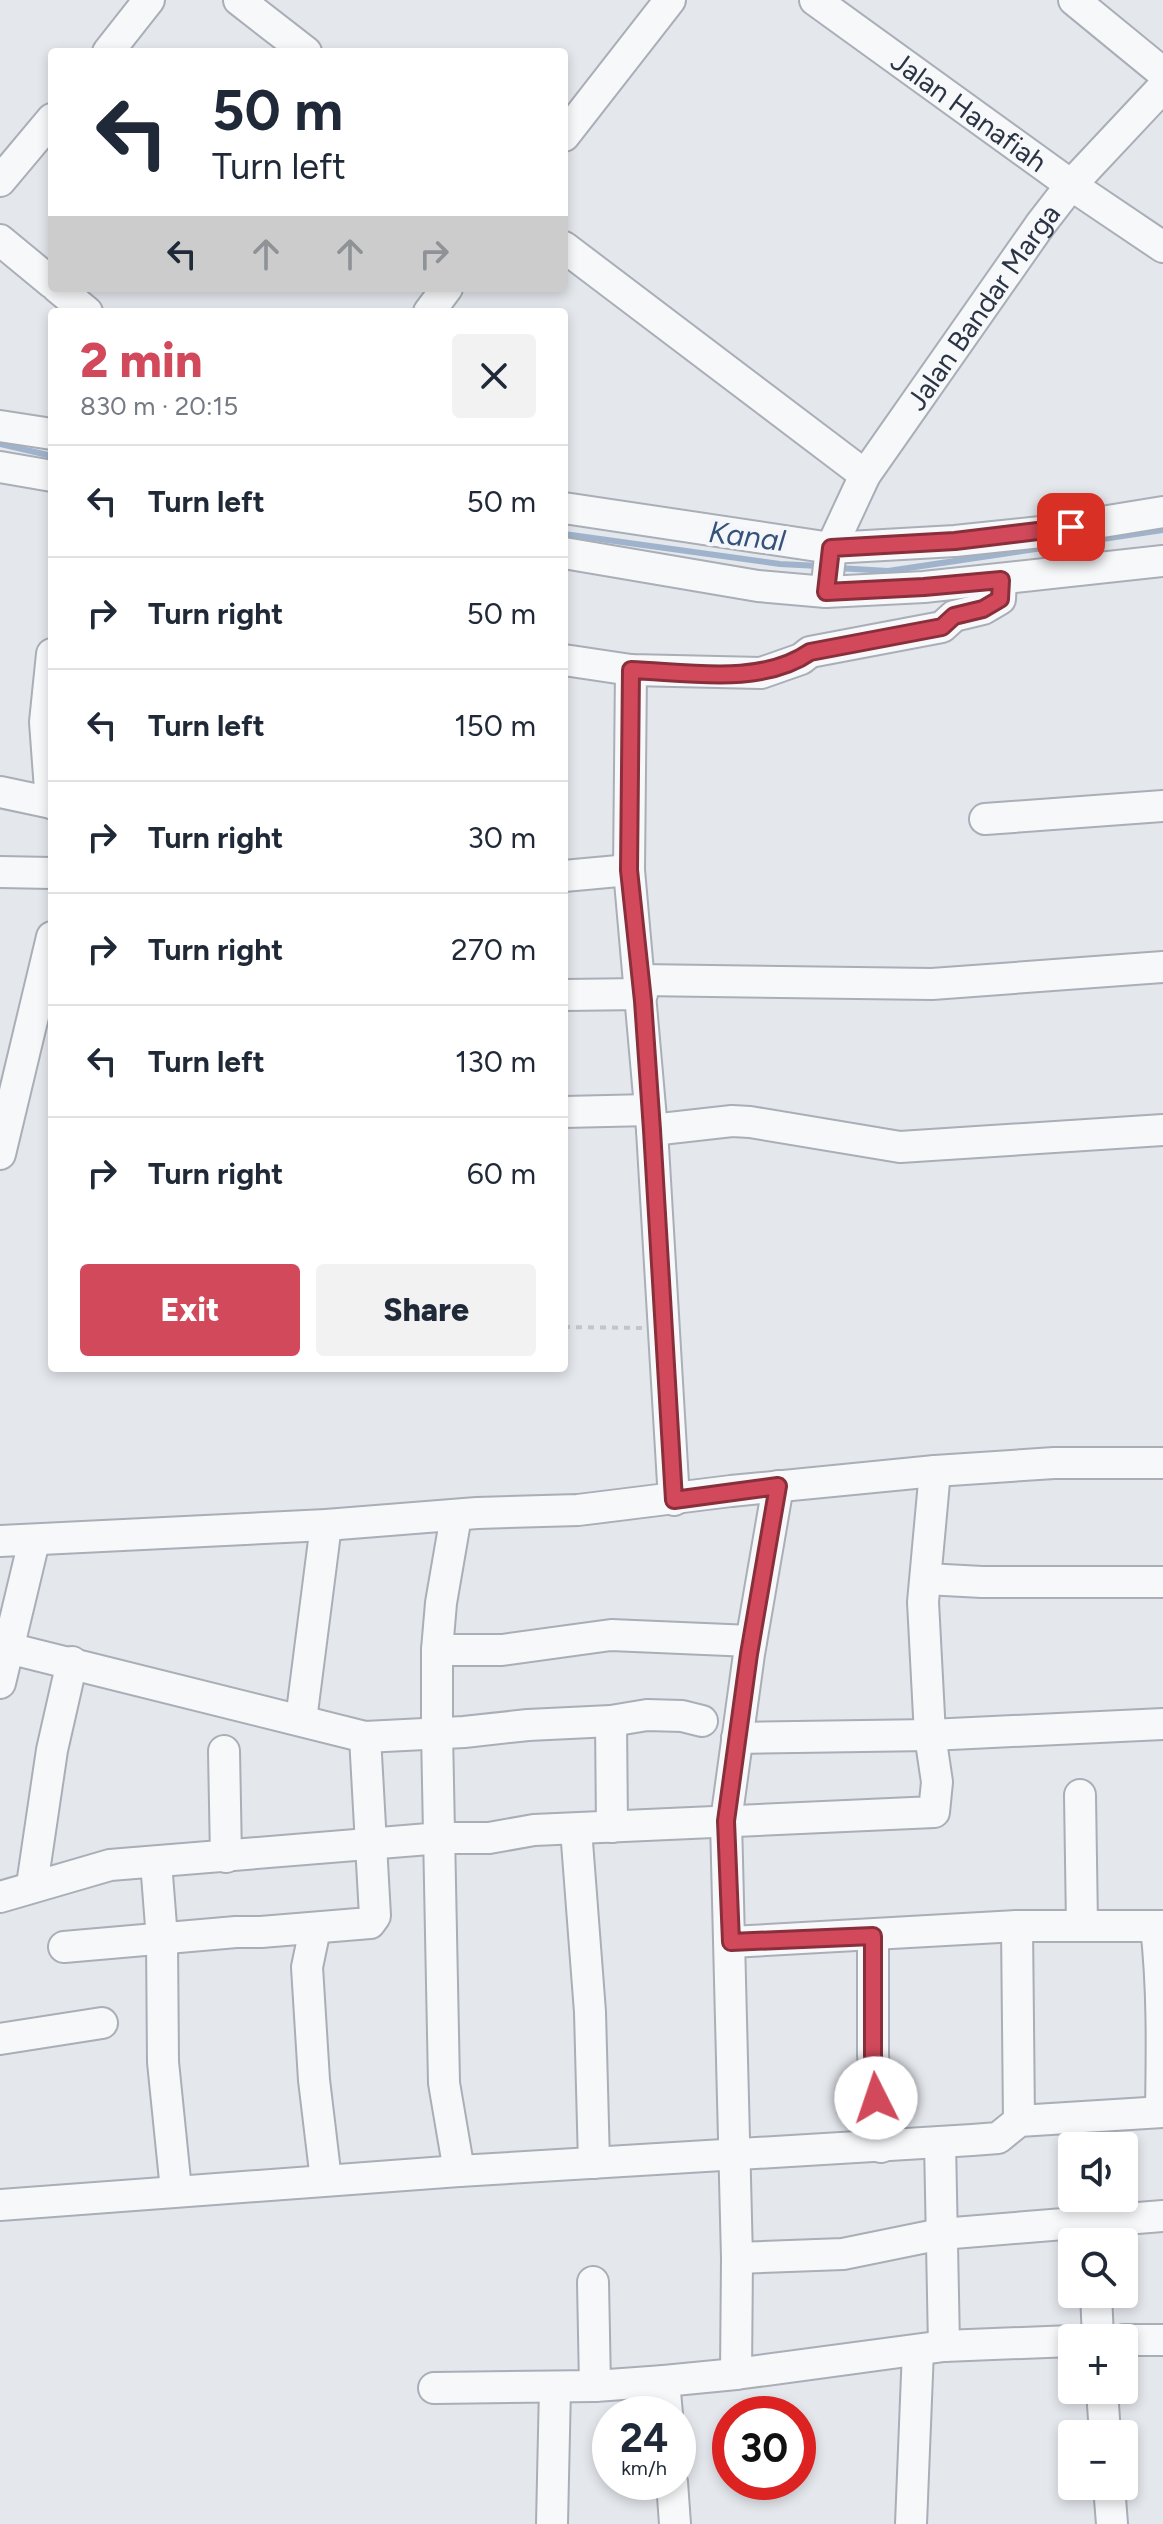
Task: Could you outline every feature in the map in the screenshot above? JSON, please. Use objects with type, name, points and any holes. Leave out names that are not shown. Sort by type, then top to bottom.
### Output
[{"type":"street","points":[[111,48],[149,0]]},
{"type":"street","points":[[239,0],[301,48]]},
{"type":"street","points":[[568,131],[670,0]]},
{"type":"street","name":"Jalan Hanafiah","points":[[815,0],[1071,185],[1163,247]]},
{"type":"street","points":[[1074,0],[1163,73]]},
{"type":"street","name":"Jalan Bandar Marga","points":[[826,590],[831,551],[865,475],[1040,225],[1071,185],[1163,87]]},
{"type":"street","points":[[0,181],[48,124]]},
{"type":"street","points":[[0,240],[48,280]]},
{"type":"street","points":[[568,250],[865,475]]},
{"type":"street","points":[[63,292],[82,308]]},
{"type":"street","points":[[0,426],[48,433]]},
{"type":"street","points":[[0,467],[48,475]]},
{"type":"street","points":[[568,509],[831,551],[1041,532],[1163,512]]},
{"type":"street","points":[[568,554],[758,586],[826,590],[924,587],[1163,561]]},
{"type":"street","points":[[568,661],[631,670],[761,673],[801,659],[810,652],[942,627],[954,616],[994,605],[1000,599],[1001,580]]},
{"type":"street","points":[[631,670],[629,870],[651,1120],[674,1500]]},
{"type":"street","points":[[48,693],[45,722],[48,757]]},
{"type":"street","points":[[0,792],[48,802]]},
{"type":"street","points":[[985,819],[1163,806]]},
{"type":"street","points":[[568,876],[629,870]]},
{"type":"street","points":[[0,872],[48,873]]},
{"type":"street","points":[[0,1154],[48,954]]},
{"type":"street","points":[[568,995],[641,987],[932,984],[1163,967]]},
{"type":"street","points":[[568,1112],[651,1120],[750,1122],[900,1147],[1163,1130]]},
{"type":"street","points":[[0,1541],[326,1525],[477,1513],[578,1510],[935,1471],[1054,1463],[1163,1463]]},
{"type":"street","points":[[0,1897],[32,1885],[110,1865],[441,1838],[489,1838],[534,1830],[934,1812],[937,1782],[930,1735],[923,1602],[935,1471]]},
{"type":"street","points":[[736,2374],[737,2258],[726,1821],[751,1641],[778,1486]]},
{"type":"street","points":[[456,1516],[441,1603],[437,1650],[437,1733],[444,2083],[459,2171]]},
{"type":"street","points":[[301,1720],[326,1525]]},
{"type":"street","points":[[0,1683],[34,1541]]},
{"type":"street","points":[[926,1579],[1163,1582]]},
{"type":"street","points":[[437,1650],[502,1650],[611,1635],[751,1641]]},
{"type":"street","points":[[8,1648],[365,1737],[611,1721],[647,1715],[682,1716],[702,1721]]},
{"type":"street","points":[[32,1885],[52,1750],[72,1662]]},
{"type":"street","points":[[611,1721],[612,1827]]},
{"type":"street","points":[[737,1738],[930,1735],[1163,1724]]},
{"type":"street","points":[[64,1947],[236,1932],[315,1929],[359,1925],[373,1920],[365,1737]]},
{"type":"street","points":[[224,1751],[226,1857]]},
{"type":"street","points":[[1080,1795],[1082,1925]]},
{"type":"street","points":[[576,1829],[590,2012],[594,2163]]},
{"type":"street","points":[[156,1862],[162,1939],[163,2062],[176,2190]]},
{"type":"street","points":[[0,2205],[459,2171],[998,2138],[1019,2121],[1085,2132],[1162,2112],[1159,1926],[1017,1926],[731,1942]]},
{"type":"street","points":[[1017,1926],[1019,2121]]},
{"type":"street","points":[[315,1929],[307,1967],[314,2080],[326,2180]]},
{"type":"street","points":[[873,1936],[873,2055],[881,2147]]},
{"type":"street","points":[[0,2039],[102,2023]]},
{"type":"street","points":[[911,2524],[941,2234],[940,2142]]},
{"type":"street","points":[[737,2258],[843,2254],[941,2234],[1163,2216]]},
{"type":"street","points":[[593,2282],[595,2386]]},
{"type":"street","points":[[1138,2340],[1163,2340]]},
{"type":"street","points":[[434,2388],[595,2386],[664,2381],[931,2348],[1058,2342]]},
{"type":"street","points":[[664,2381],[665,2396]]},
{"type":"street","points":[[552,2524],[555,2387]]},
{"type":"street","points":[[673,2500],[675,2524]]},
{"type":"street","points":[[1110,2500],[1112,2524]]},
{"type":"path","points":[[568,1327],[664,1329]]},
{"type":"waterway","name":"Kanal","points":[[0,444],[48,455]]},
{"type":"waterway","name":"Kanal","points":[[838,568],[888,571],[1163,530]]},
{"type":"waterway","name":"Kanal","points":[[568,535],[780,564],[819,566]]},
{"type":"route","points":[[876,2098],[873,1936],[731,1942],[726,1821],[734,1750],[778,1486],[674,1500],[643,1001],[629,870],[631,670],[761,673],[801,659],[810,652],[942,627],[954,616],[994,605],[1000,599],[1001,580],[826,592],[831,548],[955,541],[1071,527]]}]
